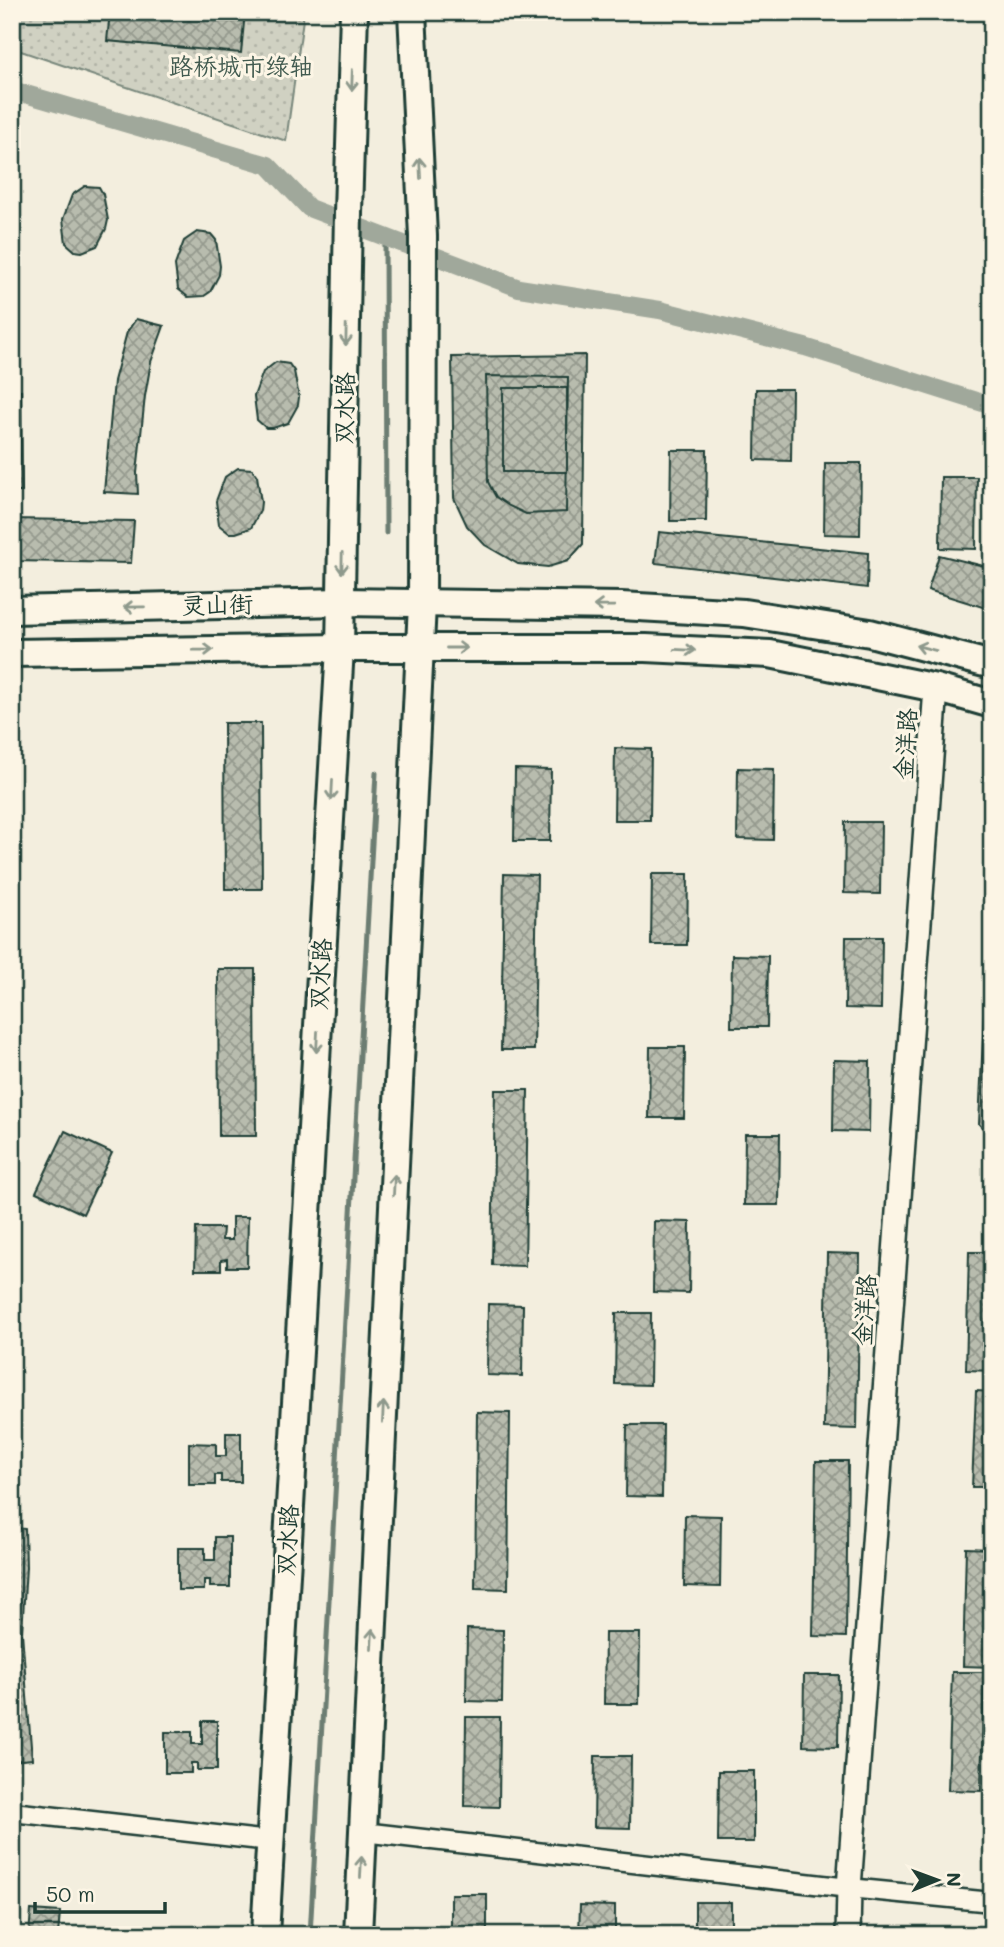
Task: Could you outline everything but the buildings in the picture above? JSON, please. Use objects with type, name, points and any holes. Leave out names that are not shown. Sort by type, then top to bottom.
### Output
[{"type":"main road","name":"双水路","points":[[265,1935],[340,648],[348,213],[355,12]]},
{"type":"main road","points":[[358,1935],[421,648],[423,236],[412,12]]},
{"type":"main road","name":"灵山街","points":[[12,610],[341,602],[621,607],[744,613],[870,633],[992,664]]},
{"type":"main road","name":"灵山街","points":[[12,653],[340,648],[646,648],[770,654],[936,688],[992,704]]},
{"type":"street","name":"金洋路","points":[[848,1935],[849,1888],[936,688]]},
{"type":"street","points":[[12,1812],[271,1841]]},
{"type":"street","points":[[363,1832],[992,1902]]},
{"type":"green space","name":"路桥城市绿轴","points":[[12,12],[304,12],[286,141],[12,48]]},
{"type":"waterway","points":[[12,90],[268,165],[309,208],[519,288],[660,310],[805,347],[992,406]]},
{"type":"waterway","points":[[385,237],[386,533]]},
{"type":"waterway","points":[[310,1935],[376,773]]}]
